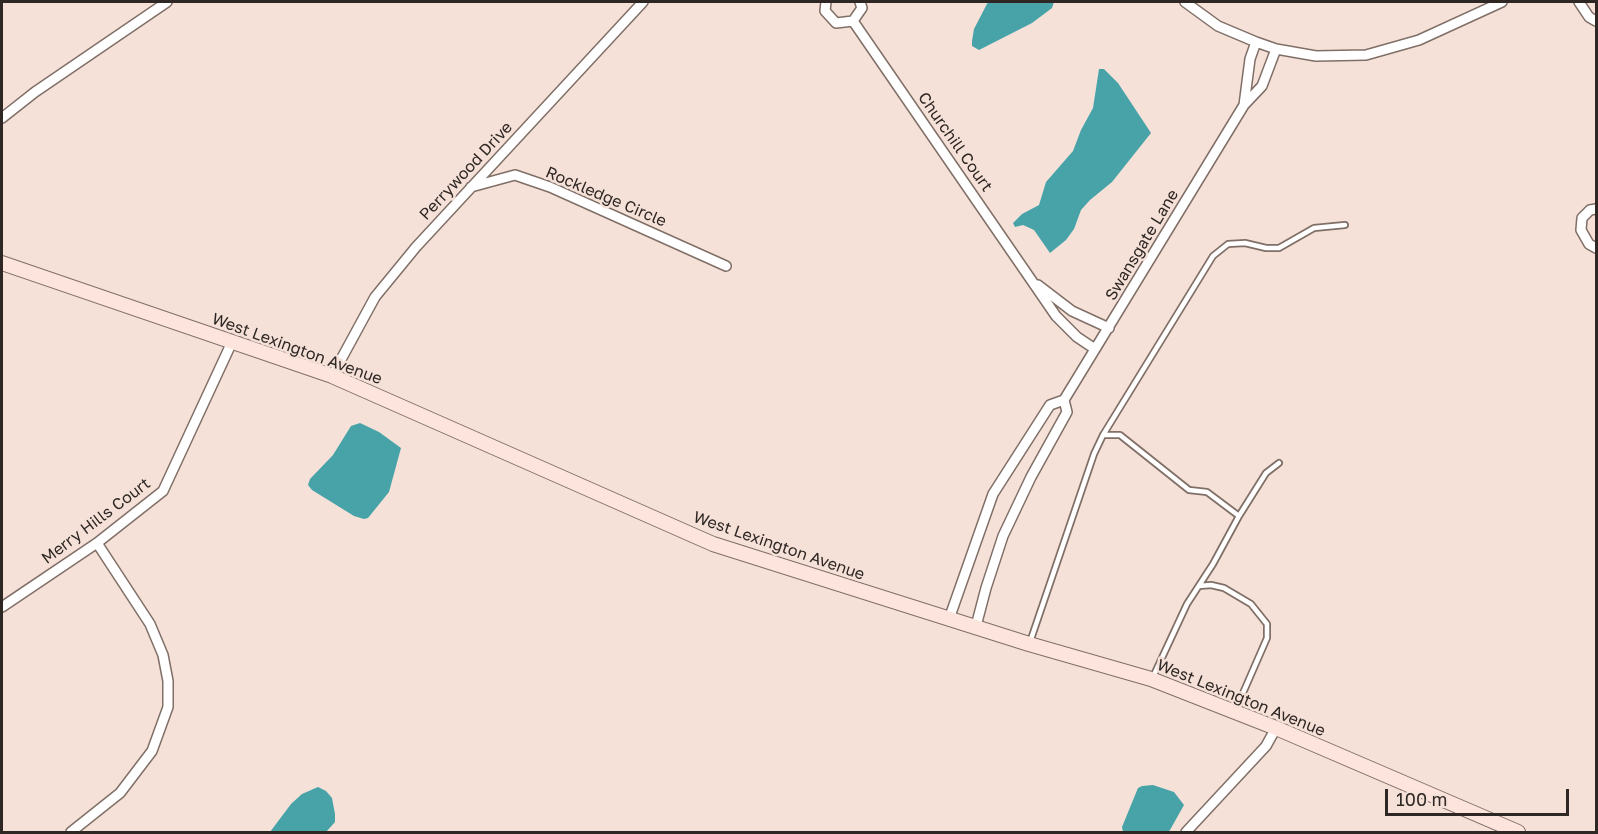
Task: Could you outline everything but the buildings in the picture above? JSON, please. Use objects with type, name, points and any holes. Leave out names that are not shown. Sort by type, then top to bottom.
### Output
[{"type":"street","points":[[2,118],[35,92],[167,2]]},
{"type":"street","name":"Perrywood Drive","points":[[332,376],[375,297],[416,247],[643,2]]},
{"type":"street","points":[[826,2],[825,11],[836,23],[853,21],[862,8],[860,2]]},
{"type":"street","points":[[1185,2],[1218,26],[1256,42],[1276,49],[1316,56],[1366,55],[1419,40],[1502,2]]},
{"type":"street","points":[[1579,2],[1588,17],[1596,21]]},
{"type":"street","name":"Churchill Court","points":[[853,21],[1056,316],[1077,337],[1095,349]]},
{"type":"street","name":"Swansgate Lane","points":[[1244,105],[1250,59],[1256,42]]},
{"type":"street","name":"Swansgate Lane","points":[[949,619],[993,494],[1050,405],[1064,400],[1244,105],[1262,86],[1276,49]]},
{"type":"street","name":"Rockledge Circle","points":[[471,187],[515,175],[550,187],[726,266]]},
{"type":"street","points":[[1596,209],[1590,210],[1582,218],[1581,230],[1589,244],[1596,248]]},
{"type":"street","name":"West Lexington Avenue","points":[[2,263],[332,376],[713,544],[1029,644],[1151,679],[1276,728],[1518,832]]},
{"type":"street","name":"Churchill Court","points":[[1032,280],[1072,311],[1109,328]]},
{"type":"street","name":"Merry Hills Court","points":[[2,607],[97,543],[163,491],[232,342]]},
{"type":"street","name":"Swansgate Lane","points":[[976,626],[1003,536],[1031,477],[1067,412],[1064,400]]},
{"type":"street","points":[[71,832],[120,793],[152,752],[168,706],[168,681],[164,655],[150,624],[97,543]]},
{"type":"street","points":[[1186,832],[1266,746],[1276,728]]},
{"type":"lane","points":[[1029,644],[1094,454],[1103,435],[1213,256],[1228,244],[1245,243],[1279,248],[1314,228],[1345,225]]},
{"type":"lane","points":[[1103,435],[1120,435],[1189,490],[1207,492],[1239,516]]},
{"type":"lane","points":[[1151,679],[1187,604],[1213,564],[1239,516],[1266,473],[1279,463]]},
{"type":"lane","points":[[1199,586],[1211,585],[1224,588],[1251,604],[1267,624],[1267,638],[1234,712]]},
{"type":"water","points":[[988,2],[1054,2],[1052,8],[1032,23],[979,50],[972,46],[974,29]]},
{"type":"water","points":[[1099,69],[1104,69],[1118,83],[1151,133],[1112,182],[1081,210],[1074,229],[1066,240],[1050,253],[1034,230],[1023,225],[1015,227],[1013,223],[1022,214],[1039,205],[1046,182],[1073,151],[1093,108]]},
{"type":"water","points":[[360,423],[379,432],[401,448],[389,492],[368,518],[364,519],[354,516],[312,490],[308,485],[310,479],[333,455],[351,426]]},
{"type":"water","points":[[1153,785],[1174,792],[1184,805],[1170,830],[1168,832],[1123,832],[1122,827],[1138,788]]},
{"type":"water","points":[[318,787],[332,798],[335,814],[335,822],[326,832],[270,832],[291,804],[302,794]]}]
